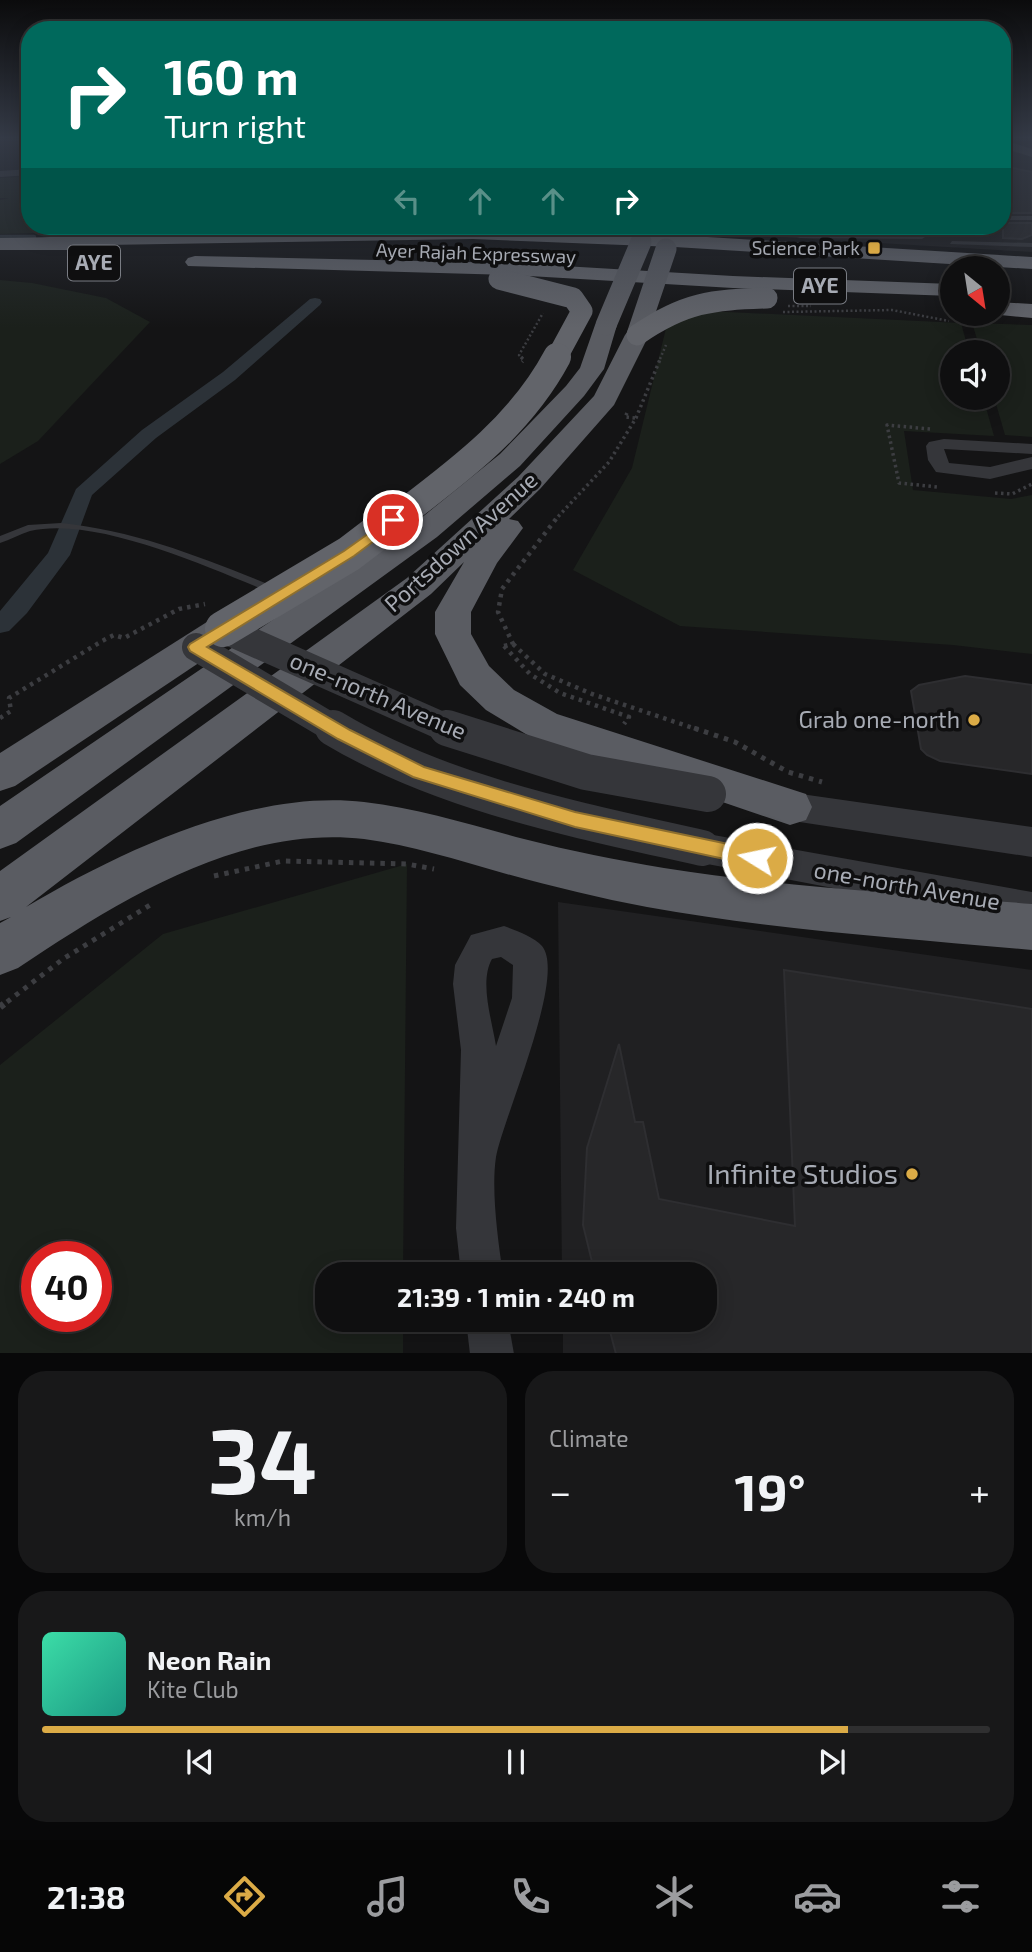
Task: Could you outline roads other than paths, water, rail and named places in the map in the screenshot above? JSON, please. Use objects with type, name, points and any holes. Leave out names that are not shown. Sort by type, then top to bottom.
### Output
[{"type":"highway","points":[[71,244],[95,240],[295,235]]},
{"type":"highway","name":"Portsdown Avenue","points":[[0,830],[298,606],[344,586],[426,530],[590,395],[592,369],[639,235]]},
{"type":"highway","points":[[716,235],[757,246]]},
{"type":"highway","points":[[669,236],[757,246],[1032,263]]},
{"type":"highway","name":"Portsdown Avenue","points":[[0,899],[419,586],[529,483],[590,395],[637,335],[669,236]]},
{"type":"highway","name":"Ayer Rajah Expressway","points":[[0,244],[366,248],[940,275]]},
{"type":"highway","name":"AYE","points":[[0,263],[105,262]]},
{"type":"highway","name":"Ayer Rajah Expressway","points":[[174,262],[512,269],[775,284],[940,290]]},
{"type":"highway","points":[[282,263],[651,289],[774,305]]},
{"type":"highway","points":[[1010,277],[1032,278]]},
{"type":"highway","points":[[0,774],[212,626],[349,554],[482,453],[544,384],[582,311],[499,279]]},
{"type":"highway","points":[[1010,291],[1032,292]]},
{"type":"highway","points":[[637,335],[676,309],[707,300],[940,312]]},
{"type":"highway","points":[[562,302],[593,309],[606,326]]},
{"type":"highway","points":[[1010,310],[1032,311]]},
{"type":"highway","points":[[529,483],[519,510],[482,560],[453,612],[453,634],[474,675],[500,700],[543,724],[790,807]]},
{"type":"highway","points":[[0,951],[85,897],[146,864],[182,849],[258,828],[325,820],[371,821],[613,880],[759,902],[1032,927]]},
{"type":"street","points":[[1032,449],[944,444],[935,446],[935,453],[943,468],[990,473],[1032,463]]},
{"type":"street","name":"one-north Avenue","points":[[212,626],[453,731],[586,772],[790,807],[1032,842]]},
{"type":"street","name":"one-north Avenue","points":[[212,626],[344,735],[419,772],[575,819],[702,848],[1032,909]]},
{"type":"street","points":[[479,1152],[529,998],[530,957],[504,941],[482,946],[471,965],[470,984],[479,1050],[476,1228],[480,1262]]},
{"type":"street","points":[[489,1332],[492,1353]]},
{"type":"lane","points":[[1011,218],[1032,218]]},
{"type":"lane","points":[[796,235],[922,237]]},
{"type":"lane","points":[[952,243],[1032,245]]},
{"type":"lane","points":[[0,540],[23,529],[42,525],[86,528],[154,545],[298,606]]},
{"type":"waterway","points":[[0,237],[34,237]]},
{"type":"waterway","points":[[0,625],[18,607],[59,555],[83,493],[149,434],[229,376],[315,302]]},
{"type":"place","name":"Science Park","points":[[874,248]]},
{"type":"place","name":"Grab one-north","points":[[974,720]]},
{"type":"place","name":"Infinite Studios","points":[[912,1174]]}]
